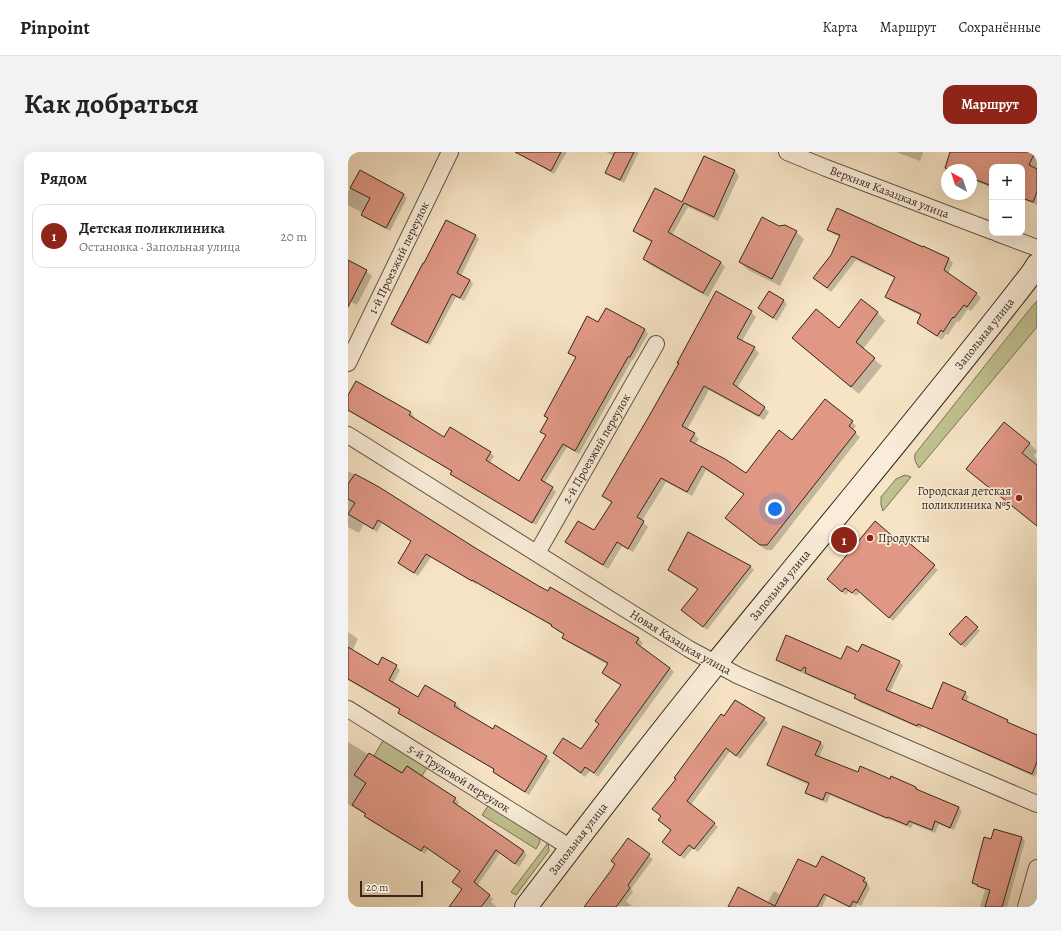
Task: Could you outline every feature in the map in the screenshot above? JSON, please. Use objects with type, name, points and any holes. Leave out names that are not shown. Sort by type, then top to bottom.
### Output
[{"type":"main road","name":"Запольная улица","points":[[526,907],[715,664],[975,346],[1037,265]]},
{"type":"street","name":"1-й Проезжий переулок","points":[[348,362],[450,152]]},
{"type":"street","name":"Верхняя Казацкая улица","points":[[787,152],[989,230]]},
{"type":"street","points":[[1006,236],[1037,248]]},
{"type":"street","name":"2-й Проезжий переулок","points":[[537,553],[656,344]]},
{"type":"street","name":"Новая Казацкая улица","points":[[348,435],[715,664],[783,696],[1037,804]]},
{"type":"street","name":"5-й Трудовой переулок","points":[[348,709],[571,848]]},
{"type":"street","points":[[1026,907],[1037,868]]},
{"type":"green space","points":[[1037,301],[1037,327],[919,468],[915,460],[915,454]]},
{"type":"green space","points":[[905,475],[911,477],[883,511],[881,497],[896,479]]},
{"type":"green space","points":[[390,740],[429,764],[422,776],[407,766],[402,773],[374,756],[382,742]]},
{"type":"green space","points":[[490,803],[539,837],[540,842],[536,849],[482,815]]},
{"type":"green space","points":[[548,843],[549,851],[516,895],[511,892]]},
{"type":"building","points":[[515,152],[561,152],[551,171]]},
{"type":"building","points":[[615,152],[634,152],[620,180],[605,173]]},
{"type":"building","points":[[950,152],[1035,152],[1029,165],[1037,169],[1037,192],[1033,202],[1025,199],[1025,164],[989,164],[989,185],[977,180],[977,164],[946,164]]},
{"type":"building","points":[[704,156],[735,170],[714,217],[684,203],[668,232],[721,262],[703,293],[643,259],[652,241],[633,231],[655,188],[682,202]]},
{"type":"building","points":[[360,170],[404,194],[386,228],[361,215],[370,198],[350,188]]},
{"type":"building","points":[[837,208],[949,258],[944,270],[977,293],[967,307],[964,305],[954,318],[953,317],[943,332],[941,330],[937,336],[917,323],[921,314],[885,297],[895,277],[852,256],[827,288],[813,278],[831,255],[840,235],[827,230]]},
{"type":"building","points":[[762,217],[779,226],[785,225],[797,231],[772,279],[739,262]]},
{"type":"building","points":[[446,220],[476,235],[457,273],[470,280],[460,298],[452,294],[427,343],[391,324]]},
{"type":"building","points":[[348,260],[367,270],[348,307]]},
{"type":"building","points":[[716,291],[752,311],[737,338],[755,347],[733,384],[765,407],[759,416],[704,386],[682,426],[695,433],[690,441],[725,459],[746,473],[779,430],[792,440],[825,399],[853,421],[849,426],[856,432],[767,545],[760,545],[725,518],[744,494],[702,466],[687,492],[661,478],[637,517],[644,521],[628,549],[617,542],[603,565],[565,542],[578,521],[594,530],[612,502],[602,496],[679,363],[677,363]]},
{"type":"building","points":[[769,291],[784,300],[773,318],[758,308]]},
{"type":"building","points":[[861,299],[878,312],[856,342],[875,358],[851,387],[792,338],[816,309],[839,328]]},
{"type":"building","points":[[606,308],[645,329],[575,451],[563,444],[541,480],[553,487],[532,523],[450,474],[452,471],[348,410],[348,395],[356,381],[411,412],[409,415],[444,437],[450,427],[491,452],[486,460],[519,481],[546,435],[540,432],[548,418],[544,416],[576,357],[568,353],[587,316],[598,322]]},
{"type":"building","name":"Городская детская поликлиника №5","points":[[1004,422],[1030,443],[1022,453],[1037,465],[1037,526],[966,469]]},
{"type":"building","points":[[355,474],[379,487],[537,585],[548,591],[550,587],[639,638],[636,643],[670,668],[594,773],[585,767],[581,773],[553,753],[563,738],[581,749],[599,724],[595,721],[621,685],[602,673],[608,663],[562,638],[564,634],[551,626],[552,625],[426,554],[414,573],[398,563],[411,541],[378,520],[373,529],[348,514],[355,503],[348,499],[348,484]]},
{"type":"building","points":[[875,521],[903,545],[907,541],[935,565],[889,618],[856,589],[852,593],[845,588],[842,592],[827,579]]},
{"type":"building","points":[[688,532],[751,566],[703,627],[681,610],[698,589],[668,570]]},
{"type":"building","points":[[966,616],[978,627],[961,645],[949,634]]},
{"type":"building","points":[[786,635],[841,659],[847,646],[858,652],[862,644],[900,661],[886,690],[932,709],[943,682],[966,692],[962,699],[1008,720],[1007,722],[1037,735],[1037,762],[1032,774],[918,724],[917,726],[854,698],[856,695],[805,673],[806,668],[804,667],[801,671],[776,660]]},
{"type":"building","points":[[348,647],[378,665],[382,657],[397,665],[389,680],[418,697],[425,685],[456,703],[454,706],[493,729],[495,725],[547,756],[525,792],[493,772],[494,769],[398,713],[400,709],[348,679]]},
{"type":"building","points":[[735,700],[765,718],[736,756],[726,748],[687,801],[715,823],[694,849],[689,845],[680,856],[662,842],[671,830],[658,820],[661,816],[652,809],[676,779],[674,778],[721,714],[724,716]]},
{"type":"building","points":[[783,726],[821,742],[815,755],[858,772],[860,766],[890,779],[891,776],[916,787],[916,789],[959,807],[950,828],[935,821],[932,830],[909,821],[907,825],[826,792],[823,800],[805,793],[809,783],[767,765]]},
{"type":"building","points":[[369,753],[402,773],[407,766],[456,798],[453,802],[524,851],[515,864],[496,850],[474,882],[490,895],[481,907],[449,907],[462,889],[452,882],[460,871],[424,846],[421,851],[364,816],[366,814],[352,805],[366,783],[354,775]]},
{"type":"building","points":[[994,829],[1022,837],[1002,907],[985,907],[990,890],[972,883],[984,837],[991,839]]},
{"type":"building","points":[[628,838],[650,854],[628,885],[630,888],[616,907],[584,907],[612,869],[615,864],[611,861]]},
{"type":"building","points":[[822,856],[865,878],[863,881],[867,884],[857,903],[853,901],[850,907],[824,894],[817,907],[728,907],[738,887],[775,906],[798,859],[816,867]]},
{"type":"place","name":"Городская детская поликлиника №5","points":[[1019,498]]},
{"type":"place","name":"Продукты","points":[[870,538]]},
{"type":"place","name":"Детская поликлиника","points":[[844,540]]}]
